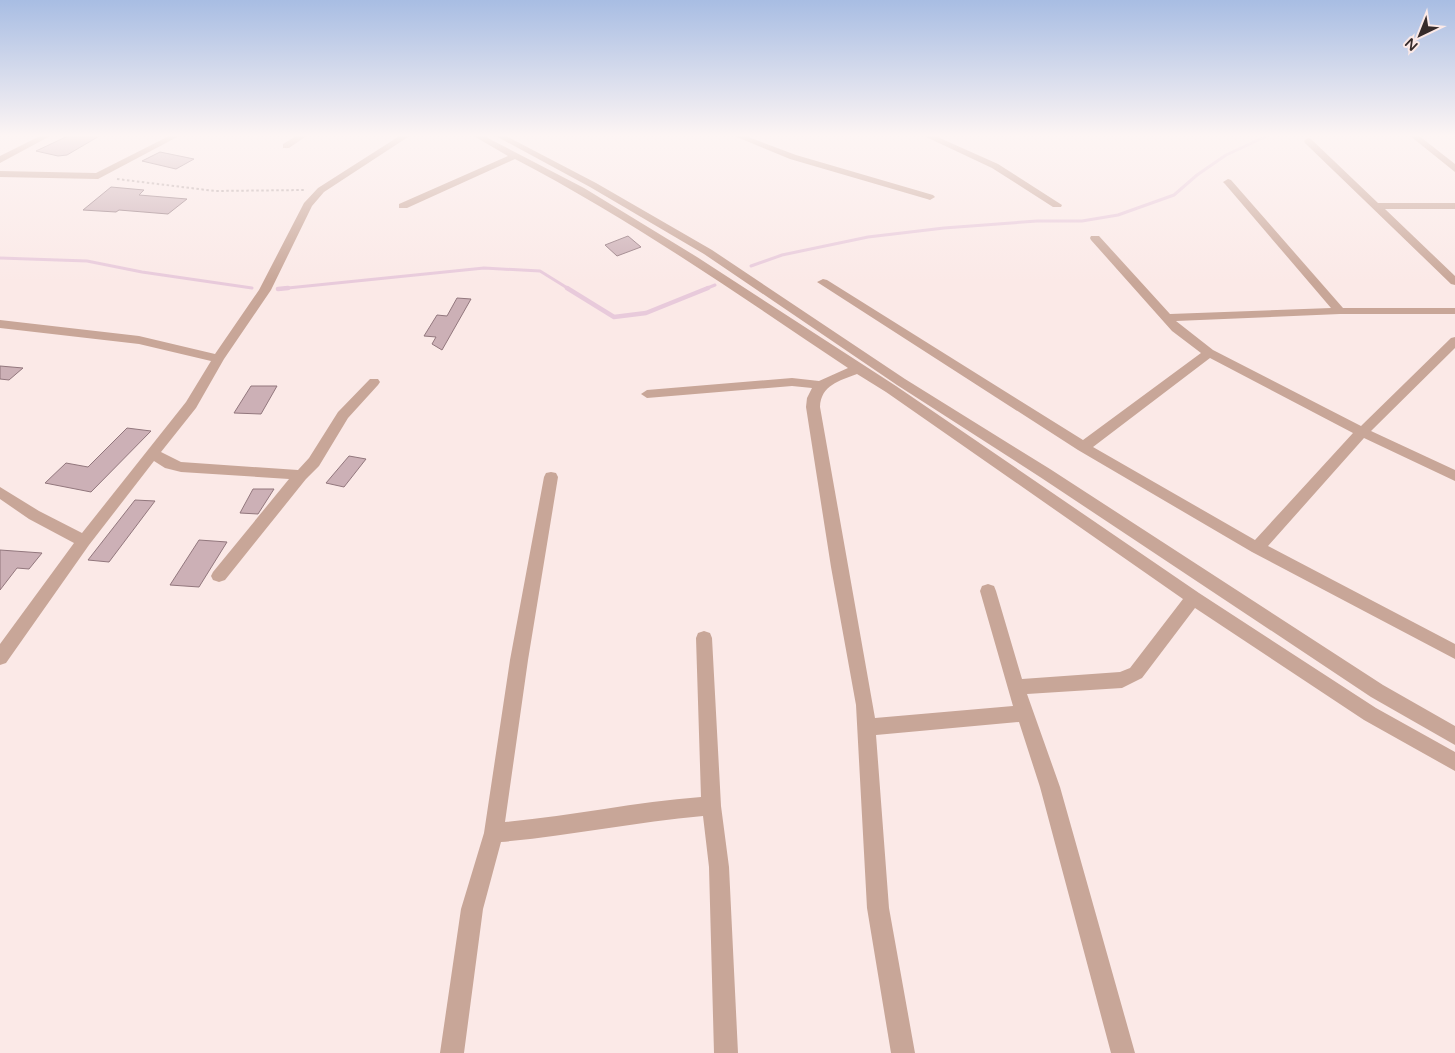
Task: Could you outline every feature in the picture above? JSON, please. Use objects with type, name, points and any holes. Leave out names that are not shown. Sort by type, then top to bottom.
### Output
[{"type":"street","points":[[2,652],[84,541],[191,404],[218,359],[264,290],[308,205],[321,190],[330,184]]},
{"type":"street","points":[[403,206],[452,184]]},
{"type":"street","points":[[570,184],[693,259],[858,369],[899,394],[1193,598],[1370,714],[1455,762]]},
{"type":"street","points":[[591,184],[708,252],[901,382],[1053,478],[1369,685],[1455,736]]},
{"type":"street","points":[[886,184],[930,197]]},
{"type":"street","points":[[1024,184],[1057,205]]},
{"type":"street","points":[[1230,184],[1340,311]]},
{"type":"street","points":[[1353,184],[1455,282]]},
{"type":"street","points":[[1376,206],[1455,206]]},
{"type":"street","points":[[1095,238],[1176,328],[1208,353],[1362,432],[1455,476]]},
{"type":"street","points":[[823,282],[1083,447],[1256,548],[1455,652]]},
{"type":"street","points":[[1168,318],[1340,311],[1455,311]]},
{"type":"street","points":[[0,324],[139,340],[218,359]]},
{"type":"street","points":[[1256,548],[1362,432],[1455,340]]},
{"type":"street","points":[[1083,447],[1208,353]]},
{"type":"street","points":[[858,369],[831,379],[821,385],[812,397],[812,407],[865,705],[878,908],[903,1053]]},
{"type":"street","points":[[219,576],[301,475],[314,462],[343,415],[374,382]]},
{"type":"street","points":[[647,394],[792,382],[821,385]]},
{"type":"street","points":[[153,454],[170,464],[181,467],[301,475]]},
{"type":"street","points":[[452,1053],[472,909],[494,833],[519,660],[551,477]]},
{"type":"street","points":[[0,492],[34,515],[84,541]]},
{"type":"street","points":[[988,591],[1016,688],[1050,787],[1123,1053]]},
{"type":"street","points":[[1016,688],[1122,680],[1136,674],[1193,598]]},
{"type":"street","points":[[704,638],[711,806],[719,867],[726,1053]]},
{"type":"street","points":[[866,727],[1024,712]]},
{"type":"street","points":[[494,833],[537,829],[650,810],[711,806]]},
{"type":"path","points":[[154,184],[215,191],[321,190]]},
{"type":"building","points":[[111,187],[144,190],[139,195],[187,199],[168,214],[119,210],[116,212],[83,210]]},
{"type":"building","points":[[628,236],[641,247],[617,256],[605,245]]},
{"type":"building","points":[[457,298],[471,299],[442,350],[432,344],[436,337],[424,336],[437,315],[447,316]]},
{"type":"building","points":[[0,366],[23,368],[9,380],[0,379]]},
{"type":"building","points":[[251,386],[277,386],[261,414],[234,413]]},
{"type":"building","points":[[127,428],[151,431],[91,492],[45,483],[66,463],[88,467]]},
{"type":"building","points":[[349,456],[366,459],[344,487],[326,483]]},
{"type":"building","points":[[253,489],[274,489],[258,514],[240,513]]},
{"type":"building","points":[[135,500],[155,501],[109,562],[88,560]]},
{"type":"building","points":[[199,540],[227,542],[199,587],[170,585]]},
{"type":"building","points":[[0,550],[42,553],[29,569],[17,568],[0,590]]},
{"type":"waterway","points":[[751,266],[782,255],[868,237],[944,228],[1037,221],[1082,221],[1118,215],[1174,195],[1186,184]]},
{"type":"waterway","points":[[0,258],[87,261],[142,272],[252,288]]},
{"type":"waterway","points":[[288,288],[278,289],[484,268],[540,271],[569,289]]},
{"type":"waterway","points":[[705,289],[715,285]]},
{"type":"waterway","points":[[567,288],[614,317],[646,313],[708,288]]}]
